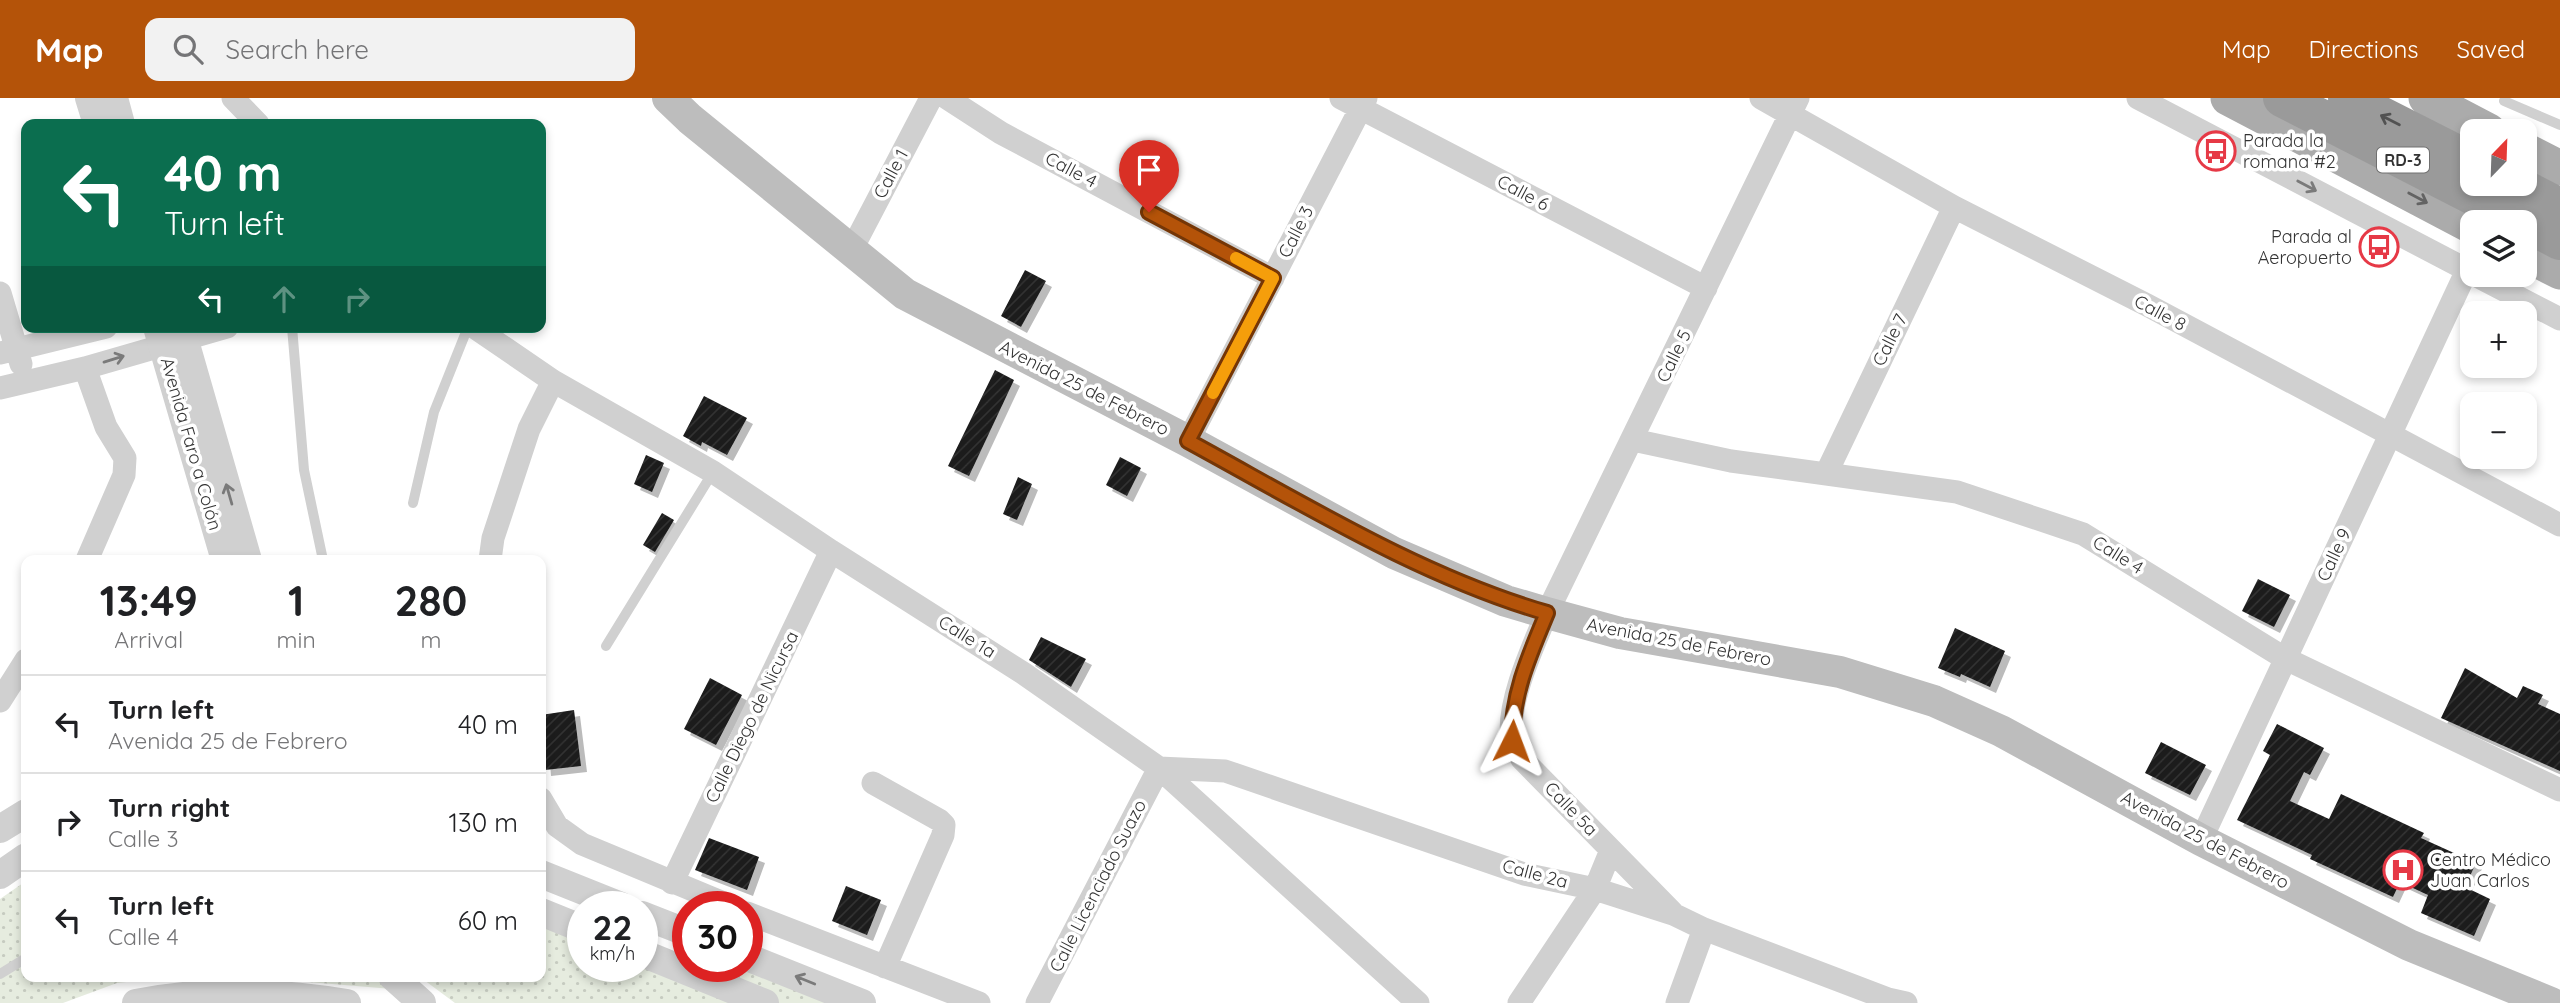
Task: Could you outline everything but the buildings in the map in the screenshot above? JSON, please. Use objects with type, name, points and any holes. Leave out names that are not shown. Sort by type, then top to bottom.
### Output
[{"type":"highway","name":"RD-3","points":[[2282,98],[2499,210]]},
{"type":"highway","name":"RD-3","points":[[2347,98],[2460,155]]},
{"type":"highway","points":[[2538,196],[2560,207]]},
{"type":"highway","name":"RD-3","points":[[2537,230],[2560,241]]},
{"type":"main road","name":"Avenida 25 de Febrero","points":[[668,98],[690,119],[905,294],[1188,441],[1394,553],[1506,601],[1547,613],[1620,633],[1840,672],[1934,701],[2001,731],[2201,840],[2409,945],[2552,1003]]},
{"type":"main road","points":[[2228,98],[2460,219]]},
{"type":"main road","points":[[2426,98],[2497,116]]},
{"type":"main road","points":[[2538,157],[2560,168]]},
{"type":"main road","points":[[2537,260],[2560,272]]},
{"type":"street","points":[[89,98],[95,119]]},
{"type":"street","points":[[114,98],[120,119]]},
{"type":"street","name":"Calle 1","points":[[852,249],[931,98]]},
{"type":"street","name":"Calle 4","points":[[947,98],[1001,133],[1273,278]]},
{"type":"street","name":"Calle 8","points":[[1761,98],[1794,105],[1954,207],[2560,525]]},
{"type":"street","points":[[2138,98],[2460,267]]},
{"type":"street","name":"Calle 3","points":[[1188,441],[1273,278],[1356,102]]},
{"type":"street","name":"Calle 6","points":[[1356,102],[1706,288]]},
{"type":"street","name":"Calle 5","points":[[1547,613],[1794,105]]},
{"type":"street","name":"Calle 7","points":[[1826,474],[1954,207]]},
{"type":"street","name":"Calle 9","points":[[2201,840],[2390,434],[2465,287]]},
{"type":"street","points":[[2499,287],[2560,319]]},
{"type":"street","points":[[0,293],[8,351],[26,380]]},
{"type":"street","points":[[8,351],[82,333]]},
{"type":"street","name":"Calle 1a","points":[[483,333],[553,380],[713,472],[1023,673],[1159,768],[1418,1003]]},
{"type":"street","points":[[0,388],[85,368],[171,335]]},
{"type":"street","name":"Avenida Faro a Colón","points":[[171,335],[224,555]]},
{"type":"street","name":"Avenida Faro a Colón","points":[[171,335],[246,555]]},
{"type":"street","points":[[85,368],[106,427],[125,458],[124,475],[89,555]]},
{"type":"street","points":[[490,555],[492,538],[529,429],[553,380]]},
{"type":"street","name":"Calle 4","points":[[1633,440],[1731,461],[1957,492],[2083,534],[2286,659],[2560,790]]},
{"type":"street","name":"Calle Diego de Nicursa","points":[[672,883],[831,551]]},
{"type":"street","name":"Calle 5a","points":[[1547,613],[1527,661],[1512,714],[1512,741],[1522,759],[1673,914]]},
{"type":"street","points":[[0,701],[21,668]]},
{"type":"street","name":"Calle 2a","points":[[1159,768],[1225,771],[1524,874],[1595,890],[1673,914],[1704,929],[1893,1002]]},
{"type":"street","name":"Calle Licenciado Suazo","points":[[1037,1003],[1159,768]]},
{"type":"street","points":[[873,783],[944,825],[943,835],[885,967]]},
{"type":"street","points":[[546,807],[558,826],[582,844],[693,891]]},
{"type":"street","points":[[0,829],[21,816]]},
{"type":"street","name":"Calle 5a","points":[[1519,1003],[1595,890],[1611,850]]},
{"type":"street","points":[[0,875],[21,860]]},
{"type":"street","points":[[546,876],[584,891]]},
{"type":"street","points":[[546,914],[567,923]]},
{"type":"street","points":[[763,919],[979,1003]]},
{"type":"street","points":[[1676,1003],[1704,929]]},
{"type":"street","points":[[658,960],[765,1003]]},
{"type":"street","points":[[763,963],[862,1003]]},
{"type":"street","points":[[166,997],[204,982]]},
{"type":"street","points":[[399,982],[422,1003]]},
{"type":"street","points":[[136,1003],[166,997],[247,994],[347,1003]]},
{"type":"lane","points":[[2497,116],[2560,125]]},
{"type":"lane","points":[[293,333],[304,470],[322,555]]},
{"type":"lane","points":[[413,503],[434,412],[466,333]]},
{"type":"lane","points":[[606,646],[713,472]]},
{"type":"lane","points":[[0,974],[21,961]]},
{"type":"shaded area","points":[[21,884],[21,982],[126,982],[63,1003],[0,1003],[0,899]]},
{"type":"shaded area","points":[[546,923],[567,932],[567,982],[658,982],[658,972],[672,977],[672,982],[685,982],[741,1003],[455,1003],[427,982],[546,982]]},
{"type":"shaded area","points":[[763,972],[851,1003],[776,1003],[726,982],[763,982]]},
{"type":"shaded area","points":[[307,982],[387,982],[392,989]]},
{"type":"slow traffic","points":[[1213,393],[1273,278],[1236,258]]},
{"type":"place","name":"Parada la romana #2","points":[[2216,151]]},
{"type":"place","name":"Parada al Aeropuerto","points":[[2379,247]]},
{"type":"place","name":"Centro Médico Juan Carlos","points":[[2403,870]]},
{"type":"route","points":[[1149,212],[1273,278],[1188,441],[1394,553],[1506,601],[1547,613],[1527,661],[1512,714],[1512,741]]}]
